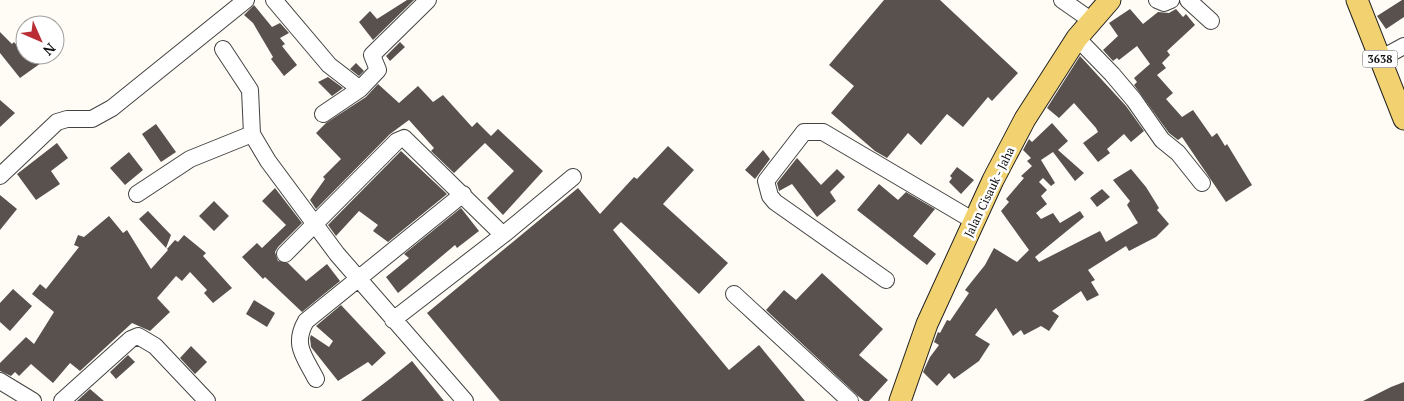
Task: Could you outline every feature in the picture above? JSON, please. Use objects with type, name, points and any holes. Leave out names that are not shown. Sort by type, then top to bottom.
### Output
[{"type":"main road","name":"Jalan Cisauk - Jaha","points":[[900,401],[927,324],[974,220],[1025,120],[1077,38],[1110,0]]},
{"type":"main road","name":"3638","points":[[1357,0],[1404,119]]},
{"type":"street","points":[[0,176],[57,122],[68,119],[92,118],[112,108],[246,0]]},
{"type":"street","points":[[274,0],[329,65],[360,89]]},
{"type":"street","points":[[323,114],[360,89],[378,70],[372,55],[428,0]]},
{"type":"street","points":[[1062,0],[1092,21]]},
{"type":"street","points":[[1157,0],[1164,3],[1171,0]]},
{"type":"street","points":[[1188,0],[1211,21]]},
{"type":"street","points":[[1077,38],[1112,74],[1134,100],[1162,140],[1178,153],[1202,183]]},
{"type":"street","points":[[1380,59],[1404,46]]},
{"type":"street","points":[[223,49],[250,90],[252,134],[313,224],[393,320],[465,401]]},
{"type":"street","points":[[886,280],[775,202],[770,196],[766,181],[804,132],[823,132],[974,220]]},
{"type":"street","points":[[137,194],[190,159],[252,134]]},
{"type":"street","points":[[285,254],[397,140],[404,138],[503,235]]},
{"type":"street","points":[[393,320],[503,235],[573,177]]},
{"type":"street","points":[[316,379],[300,348],[300,332],[306,322],[360,280],[463,194]]},
{"type":"street","points":[[734,294],[850,401]]},
{"type":"street","points":[[62,401],[131,338],[138,336],[155,346],[207,401]]},
{"type":"street","points":[[0,381],[33,401]]},
{"type":"building","points":[[407,0],[414,0],[373,40],[359,22],[370,11],[377,19]]},
{"type":"building","points":[[884,0],[940,0],[1018,73],[992,101],[988,97],[963,127],[947,114],[921,145],[908,133],[887,158],[875,151],[831,113],[854,86],[829,65]]},
{"type":"building","points":[[1404,0],[1404,17],[1386,29],[1377,16]]},
{"type":"building","points":[[254,5],[272,27],[280,23],[289,33],[280,38],[285,44],[282,46],[297,65],[284,76],[271,59],[273,57],[253,23],[244,15]]},
{"type":"building","points":[[1130,9],[1143,24],[1158,12],[1169,13],[1176,9],[1183,17],[1186,14],[1195,25],[1167,51],[1170,55],[1162,63],[1166,68],[1157,75],[1173,93],[1166,99],[1182,117],[1193,110],[1212,137],[1217,133],[1225,146],[1227,144],[1252,185],[1226,202],[1182,137],[1178,140],[1169,133],[1134,85],[1137,82],[1134,78],[1150,64],[1137,46],[1119,60],[1117,58],[1113,61],[1103,50],[1118,36],[1109,23]]},
{"type":"building","points":[[0,32],[12,44],[15,43],[15,65],[38,65],[20,78],[0,53]]},
{"type":"building","points":[[400,42],[405,47],[390,61],[386,56]]},
{"type":"building","points":[[1080,56],[1126,106],[1144,131],[1131,142],[1124,134],[1107,149],[1110,153],[1098,162],[1083,143],[1098,132],[1074,103],[1059,118],[1047,108]]},
{"type":"building","points":[[356,63],[364,71],[359,76],[350,69]]},
{"type":"building","points":[[328,77],[343,88],[332,96],[318,82]]},
{"type":"building","points":[[378,84],[399,103],[418,86],[433,102],[443,95],[472,127],[477,122],[491,136],[498,129],[543,171],[503,215],[487,198],[514,171],[485,143],[454,173],[431,151],[434,148],[409,120],[390,134],[316,209],[310,200],[325,179],[323,177],[341,159],[316,133],[326,123],[366,97]]},
{"type":"building","points":[[0,100],[15,113],[0,127]]},
{"type":"building","points":[[1052,123],[1068,141],[1058,150],[1084,173],[1075,181],[1053,152],[1041,160],[1055,183],[1051,186],[1043,178],[1039,182],[1047,190],[1041,196],[1047,204],[1036,213],[1041,219],[1053,213],[1060,223],[1080,211],[1084,217],[1035,257],[1039,262],[1100,231],[1106,242],[1138,223],[1127,205],[1130,201],[1113,180],[1131,169],[1146,187],[1159,208],[1157,210],[1169,224],[1156,237],[1129,251],[1126,246],[1088,270],[1095,280],[1091,282],[1099,295],[1087,301],[1081,291],[1052,311],[1059,316],[1049,331],[1041,326],[1024,335],[1021,330],[1013,336],[996,308],[975,335],[990,344],[979,361],[954,379],[949,373],[937,386],[923,372],[930,357],[939,345],[934,342],[938,332],[940,333],[947,320],[950,321],[969,293],[965,290],[985,265],[994,248],[1017,262],[1029,250],[1001,211],[1009,202],[1006,199],[1024,178],[1021,176],[1032,166],[1027,161],[1031,158],[1023,150],[1029,139],[1032,142]]},
{"type":"building","points":[[156,124],[176,152],[161,162],[142,134]]},
{"type":"building","points":[[57,143],[68,158],[51,171],[60,184],[36,200],[17,174]]},
{"type":"building","points":[[668,146],[694,170],[663,204],[728,263],[699,294],[621,222],[613,230],[729,370],[759,345],[805,401],[500,401],[427,313],[578,188],[600,214],[634,177],[637,179]]},
{"type":"building","points":[[763,150],[770,159],[755,179],[745,170]]},
{"type":"building","points":[[401,151],[447,194],[388,242],[373,231],[378,225],[359,211],[336,236],[328,225]]},
{"type":"building","points":[[129,152],[143,170],[125,185],[110,168]]},
{"type":"building","points":[[797,158],[821,185],[837,169],[845,177],[830,192],[836,201],[817,217],[792,184],[779,191],[777,183]]},
{"type":"building","points":[[957,167],[974,180],[961,194],[949,182],[952,178],[950,176]]},
{"type":"building","points":[[879,184],[898,200],[906,192],[935,209],[913,236],[936,254],[927,265],[857,210]]},
{"type":"building","points":[[275,188],[302,223],[278,247],[275,252],[278,261],[288,263],[306,281],[327,264],[340,281],[302,312],[265,277],[263,279],[242,257],[257,243],[262,248],[286,225],[262,201]]},
{"type":"building","points":[[1102,189],[1110,197],[1097,207],[1090,198]]},
{"type":"building","points":[[0,195],[17,209],[0,230]]},
{"type":"building","points":[[214,201],[229,216],[214,231],[199,216]]},
{"type":"building","points":[[461,208],[479,231],[457,248],[455,245],[398,293],[386,277],[409,258],[404,254]]},
{"type":"building","points":[[148,211],[171,235],[166,248],[139,219]]},
{"type":"building","points":[[109,216],[123,233],[127,230],[151,269],[175,240],[178,242],[184,235],[206,253],[203,256],[232,288],[213,303],[204,293],[207,290],[190,272],[182,281],[176,276],[157,298],[170,312],[150,331],[132,323],[80,371],[70,363],[53,383],[31,364],[19,376],[15,372],[11,376],[0,371],[0,363],[26,337],[34,344],[54,312],[32,294],[40,284],[46,289],[79,247],[74,245],[78,235],[84,237]]},
{"type":"building","points":[[822,273],[883,329],[859,355],[888,380],[869,401],[864,401],[858,396],[766,310],[784,290],[796,300]]},
{"type":"building","points":[[13,289],[32,306],[10,331],[0,322],[0,303]]},
{"type":"building","points":[[254,300],[275,313],[267,327],[246,314]]},
{"type":"building","points":[[341,305],[386,353],[372,366],[368,362],[338,381],[311,347],[310,338],[311,335],[329,347],[333,341],[316,326]]},
{"type":"building","points":[[191,346],[207,362],[195,374],[180,358]]},
{"type":"building","points":[[128,355],[135,362],[116,379],[110,372]]},
{"type":"building","points":[[412,361],[444,401],[361,401],[391,378]]},
{"type":"building","points":[[1404,382],[1404,401],[1363,401],[1391,387]]},
{"type":"building","points":[[90,389],[104,401],[77,401]]}]
